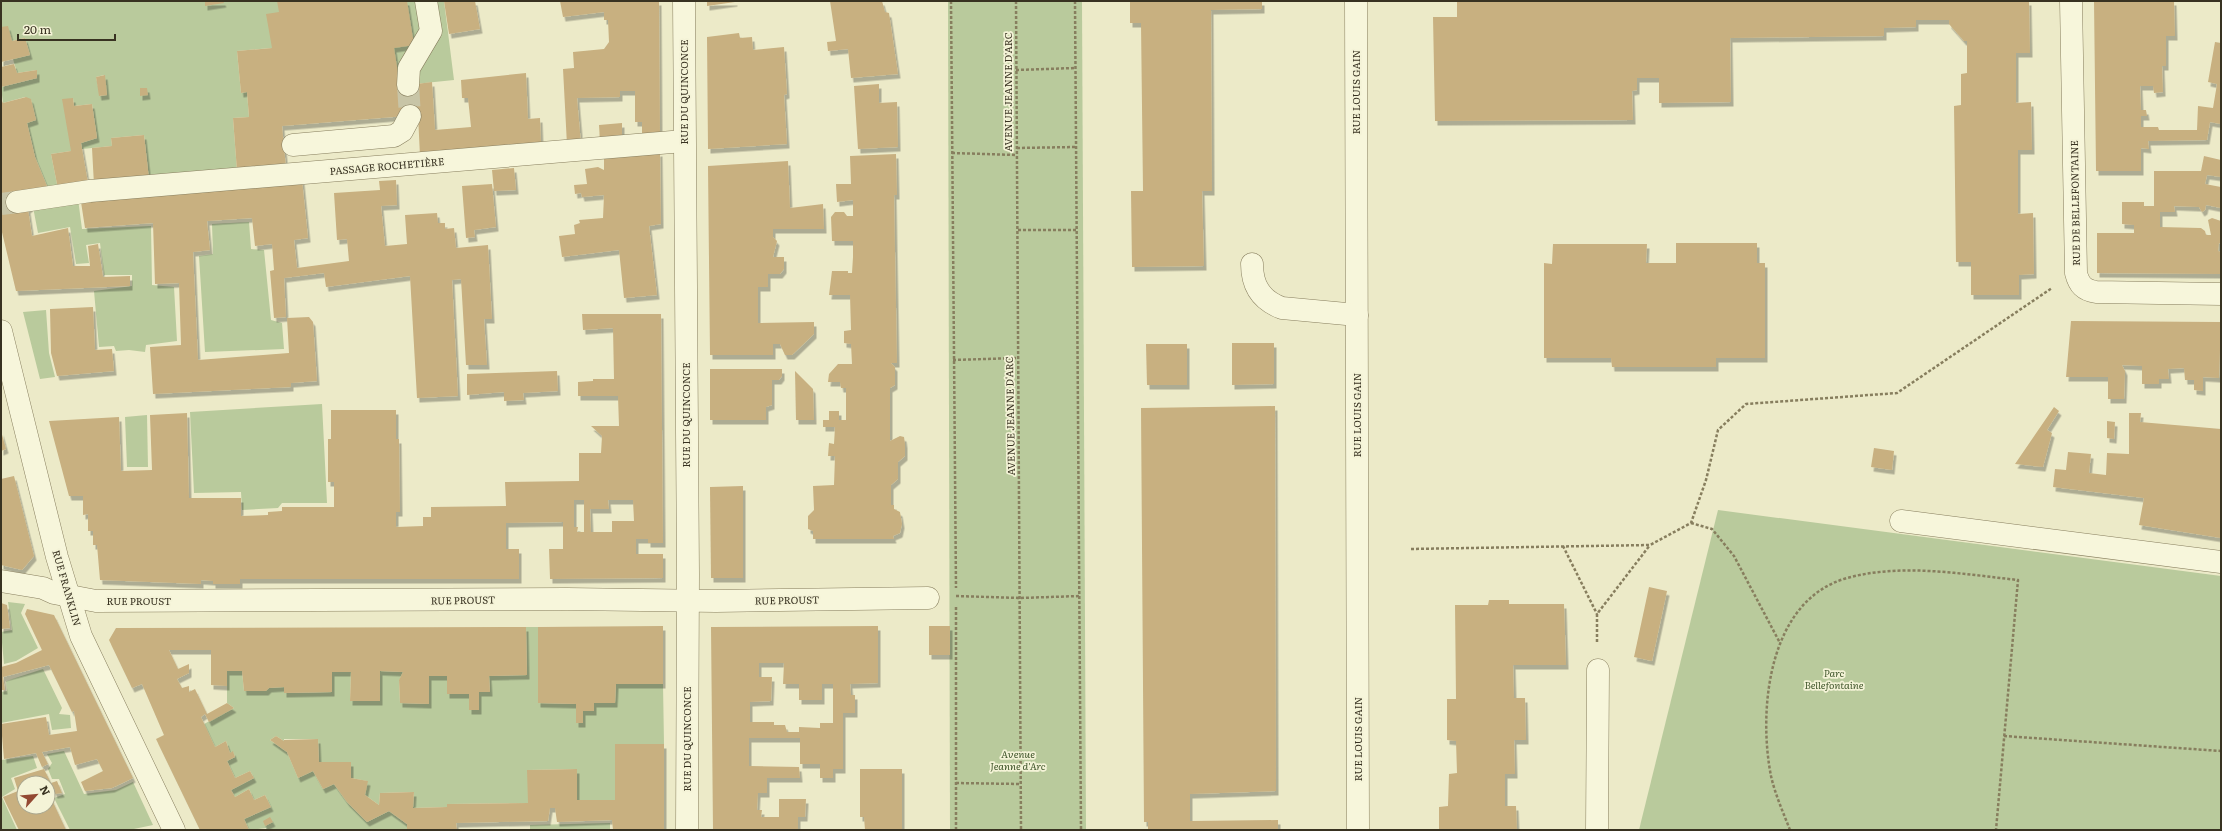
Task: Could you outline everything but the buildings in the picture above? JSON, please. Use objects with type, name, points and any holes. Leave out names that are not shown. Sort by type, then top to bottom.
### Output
[{"type":"street","points":[[408,85],[409,68],[431,31],[426,1]]},
{"type":"street","name":"RUE DU QUINCONCE","points":[[684,1],[688,601],[687,830]]},
{"type":"street","name":"RUE LOUIS GAIN","points":[[1356,1],[1358,830]]},
{"type":"street","name":"RUE DE BELLEFONTAINE","points":[[2072,1],[2076,273],[2078,281],[2082,287],[2096,292],[2221,294]]},
{"type":"street","points":[[293,144],[394,136],[402,131],[410,116]]},
{"type":"street","name":"PASSAGE ROCHETIÈRE","points":[[17,202],[90,191],[684,141]]},
{"type":"street","points":[[1252,264],[1252,276],[1255,286],[1262,296],[1271,304],[1282,308],[1357,315]]},
{"type":"street","name":"RUE FRANKLIN","points":[[1,331],[69,596],[81,636],[174,830]]},
{"type":"street","points":[[1901,521],[2221,562]]},
{"type":"street","name":"RUE PROUST","points":[[1,581],[43,588],[69,596],[96,601],[559,599],[688,601],[928,598]]},
{"type":"street","points":[[1597,830],[1598,670]]},
{"type":"path","points":[[951,1],[954,218],[953,360],[956,596],[956,830]]},
{"type":"path","name":"AVENUE JEANNE D'ARC","points":[[1016,1],[1020,830]]},
{"type":"path","points":[[1075,1],[1081,830]]},
{"type":"path","points":[[1016,70],[1075,68]]},
{"type":"path","points":[[1017,148],[1076,147]]},
{"type":"path","points":[[952,153],[1017,155]]},
{"type":"path","points":[[1018,230],[1077,230]]},
{"type":"path","points":[[1597,614],[1650,545],[1690,523],[1706,480],[1718,430],[1746,404],[1897,393],[2052,288]]},
{"type":"path","points":[[953,360],[1017,358]]},
{"type":"path","points":[[1690,523],[1712,529],[1734,556],[1780,642]]},
{"type":"path","points":[[1411,549],[1650,545]]},
{"type":"path","points":[[1563,546],[1597,614],[1598,670]]},
{"type":"path","points":[[1790,830],[1771,777],[1766,743],[1766,709],[1780,642],[1790,624],[1803,606],[1816,595],[1846,579],[1886,571],[1932,571],[2018,580],[1996,830]]},
{"type":"path","points":[[956,596],[1020,598],[1080,596]]},
{"type":"path","points":[[2004,736],[2221,751]]},
{"type":"path","points":[[956,783],[1019,784]]},
{"type":"green space","points":[[1,1],[205,1],[205,5],[223,1],[444,1],[454,80],[415,84],[272,48],[237,51],[241,93],[247,92],[249,117],[233,118],[237,171],[149,179],[144,135],[111,138],[112,146],[82,149],[81,143],[97,138],[92,104],[74,106],[73,98],[71,151],[51,154],[58,189],[49,191],[35,157],[27,123],[36,120],[31,100],[25,97],[3,103],[1,87],[37,78],[37,70],[17,73],[13,59],[30,55],[25,38],[12,41],[1,27]],"holes":[[[104,75],[107,95],[100,96],[96,77]]]},
{"type":"green space","name":"Avenue Jeanne d'Arc","points":[[948,1],[1082,1],[1086,830],[950,830]]},
{"type":"green space","points":[[78,199],[82,229],[151,226],[152,285],[174,287],[177,341],[146,345],[145,352],[129,350],[116,351],[114,346],[99,347],[94,291],[132,286],[132,275],[104,275],[100,243],[86,245],[89,263],[76,264],[70,227],[38,233],[33,207]]},
{"type":"green space","points":[[249,222],[251,249],[264,250],[271,320],[282,323],[284,349],[205,352],[199,256],[213,254],[212,224]]},
{"type":"green space","points":[[46,310],[49,353],[55,377],[40,379],[23,312]]},
{"type":"green space","points":[[322,404],[327,503],[282,503],[278,508],[242,510],[241,492],[194,493],[190,412]]},
{"type":"green space","points":[[147,415],[148,467],[127,467],[125,417]]},
{"type":"green space","name":"Parc Bellefontaine","points":[[1718,510],[2221,576],[2221,830],[1639,830]]},
{"type":"green space","points":[[8,602],[25,604],[21,613],[38,648],[16,661],[4,664],[1,632],[12,630]]},
{"type":"green space","points":[[526,627],[538,627],[538,703],[576,704],[576,723],[583,723],[583,711],[594,711],[594,703],[615,703],[616,684],[663,684],[664,744],[616,744],[615,800],[577,800],[576,769],[528,770],[528,803],[447,804],[447,807],[413,808],[414,792],[380,793],[379,805],[365,795],[367,781],[351,778],[319,762],[318,739],[284,739],[284,741],[276,736],[270,740],[287,752],[298,778],[313,771],[323,789],[334,784],[347,802],[367,822],[389,811],[407,824],[407,830],[267,830],[266,828],[249,830],[244,819],[271,807],[265,795],[254,800],[249,789],[235,797],[231,790],[254,778],[250,771],[235,778],[227,761],[235,757],[233,752],[230,753],[226,741],[215,747],[204,724],[234,708],[227,703],[227,671],[242,671],[244,691],[265,691],[269,688],[284,687],[285,693],[332,692],[332,672],[351,672],[350,701],[379,701],[380,671],[403,672],[399,681],[400,703],[429,704],[429,676],[447,676],[447,694],[469,694],[469,710],[479,710],[479,692],[490,691],[489,676],[527,675]]},
{"type":"green space","points":[[43,669],[62,708],[59,714],[70,715],[71,728],[52,730],[49,714],[1,723],[1,692],[7,691],[6,681]]},
{"type":"green space","points":[[64,751],[84,794],[116,790],[133,782],[153,825],[129,830],[70,830],[56,802],[56,797],[65,794],[59,779],[56,779],[56,775],[50,775],[48,769],[52,763],[47,754]]},
{"type":"green space","points":[[33,756],[37,768],[11,778],[15,789],[2,797],[17,830],[1,830],[1,760]]},
{"type":"green space","points":[[610,823],[610,830],[530,830],[530,825]]},
{"type":"tunnel","points":[[408,85],[410,116]]},
{"type":"tunnel","points":[[1,204],[17,202]]}]
